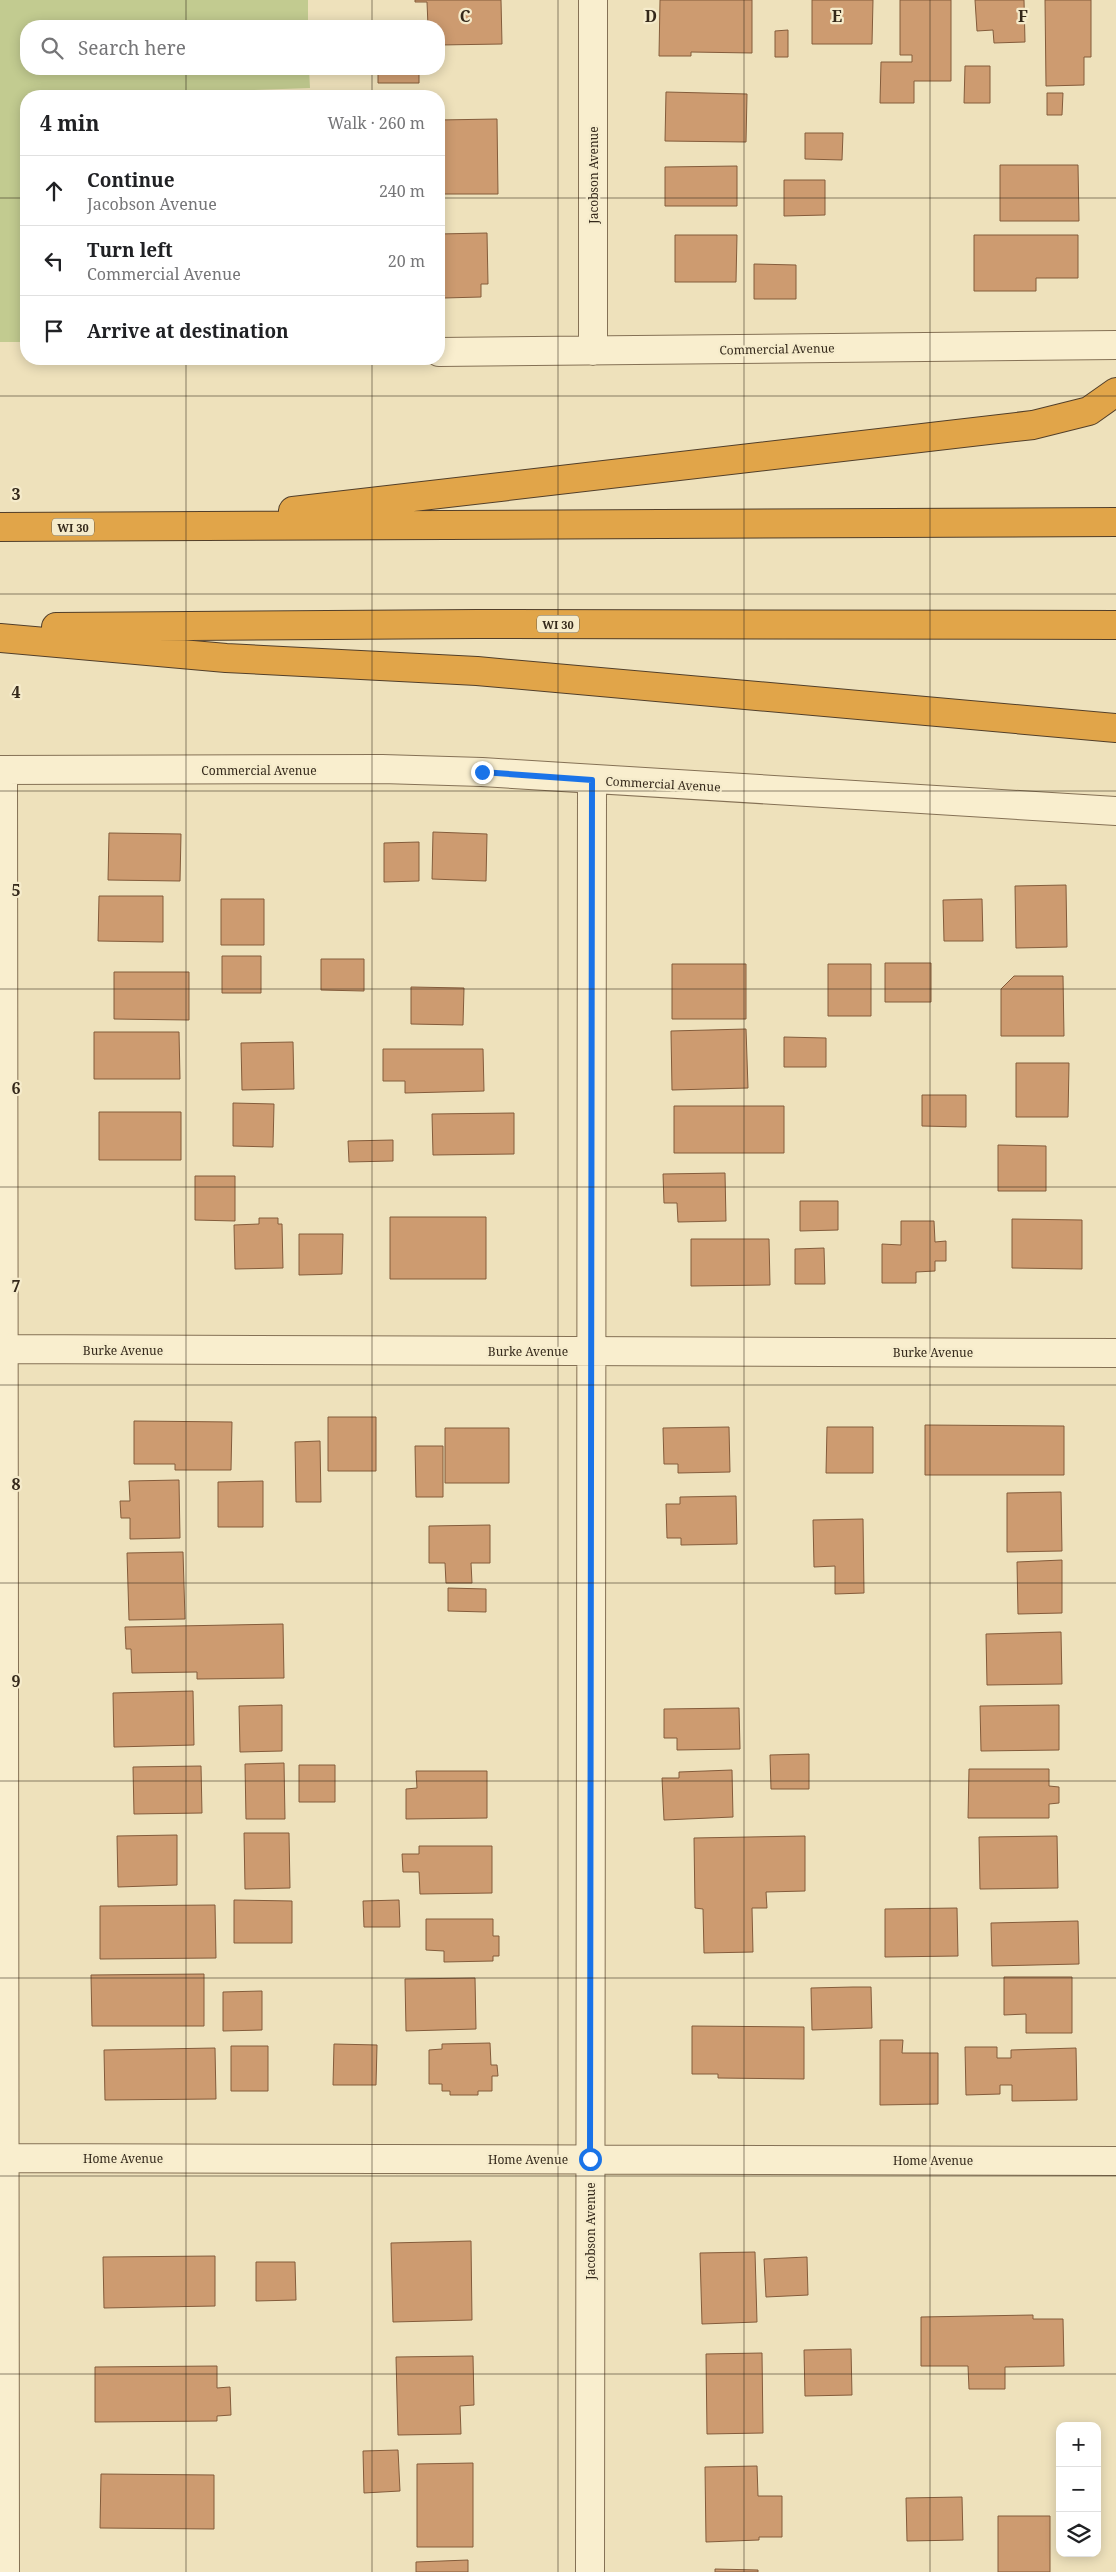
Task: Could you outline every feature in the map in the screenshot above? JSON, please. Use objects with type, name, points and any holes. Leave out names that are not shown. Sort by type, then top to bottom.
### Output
[{"type":"highway","points":[[147,527],[496,489],[594,474],[908,442],[1033,426],[1089,411],[1116,392]]},
{"type":"highway","name":"WI 30","points":[[0,527],[1116,522]]},
{"type":"highway","name":"WI 30","points":[[0,628],[476,624],[1116,625]]},
{"type":"highway","points":[[0,638],[226,658],[477,671],[1116,728]]},
{"type":"street","name":"Jacobson Avenue","points":[[593,350],[594,0]]},
{"type":"street","name":"Commercial Avenue","points":[[445,352],[1116,345]]},
{"type":"street","name":"Commercial Avenue","points":[[1,770],[382,769],[482,772],[1116,812]]},
{"type":"street","points":[[1,770],[4,2572]]},
{"type":"street","name":"Jacobson Avenue","points":[[590,2572],[592,780]]},
{"type":"street","name":"Burke Avenue","points":[[2,1349],[1116,1353]]},
{"type":"street","name":"Home Avenue","points":[[2,2158],[1116,2160]]},
{"type":"green space","points":[[0,0],[308,0],[308,20],[20,20],[20,75],[309,75],[310,88],[252,90],[20,90],[20,342],[0,342]]},
{"type":"building","points":[[415,0],[501,0],[502,44],[445,45],[445,20],[428,20],[427,2],[415,2]]},
{"type":"building","points":[[660,0],[752,0],[752,53],[691,52],[691,56],[659,56]]},
{"type":"building","points":[[812,0],[873,0],[872,44],[812,44]]},
{"type":"building","points":[[900,0],[951,0],[951,81],[914,81],[914,103],[880,103],[881,62],[912,62],[912,55],[900,55]]},
{"type":"building","points":[[975,0],[1024,0],[1025,42],[994,43],[993,30],[977,31]]},
{"type":"building","points":[[1045,0],[1091,0],[1091,57],[1084,57],[1084,85],[1046,86]]},
{"type":"building","points":[[788,30],[788,57],[775,57],[775,31]]},
{"type":"building","points":[[965,66],[990,66],[990,103],[964,103]]},
{"type":"building","points":[[378,75],[419,75],[419,83],[378,83]]},
{"type":"building","points":[[666,92],[747,94],[746,142],[665,141]]},
{"type":"building","points":[[1047,93],[1063,93],[1062,115],[1047,115]]},
{"type":"building","points":[[497,119],[498,194],[445,194],[445,120]]},
{"type":"building","points":[[805,133],[843,133],[842,160],[805,159]]},
{"type":"building","points":[[1000,165],[1078,165],[1079,221],[1000,221]]},
{"type":"building","points":[[737,166],[737,206],[665,206],[665,167]]},
{"type":"building","points":[[784,180],[825,180],[825,215],[784,216]]},
{"type":"building","points":[[487,233],[488,284],[481,284],[481,297],[445,298],[445,234]]},
{"type":"building","points":[[675,235],[737,235],[736,282],[675,282]]},
{"type":"building","points":[[974,235],[1078,235],[1078,278],[1036,278],[1036,291],[974,291]]},
{"type":"building","points":[[754,264],[796,265],[796,299],[754,299]]},
{"type":"building","points":[[433,832],[487,834],[486,881],[432,879]]},
{"type":"building","points":[[109,833],[181,834],[180,881],[108,880]]},
{"type":"building","points":[[419,842],[419,881],[384,882],[384,843]]},
{"type":"building","points":[[1066,885],[1067,947],[1016,948],[1015,886]]},
{"type":"building","points":[[99,896],[163,896],[163,942],[98,941]]},
{"type":"building","points":[[221,899],[264,899],[264,945],[221,945]]},
{"type":"building","points":[[982,899],[983,941],[944,941],[943,900]]},
{"type":"building","points":[[222,956],[261,956],[261,993],[222,993]]},
{"type":"building","points":[[321,959],[364,959],[364,991],[321,990]]},
{"type":"building","points":[[885,963],[931,963],[931,1002],[885,1002]]},
{"type":"building","points":[[672,964],[746,964],[746,1019],[672,1019]]},
{"type":"building","points":[[828,964],[871,964],[871,1016],[828,1016]]},
{"type":"building","points":[[114,972],[189,972],[189,1020],[114,1019]]},
{"type":"building","points":[[1014,976],[1063,976],[1064,1036],[1001,1036],[1001,989]]},
{"type":"building","points":[[411,987],[464,988],[463,1025],[411,1024]]},
{"type":"building","points":[[746,1029],[748,1088],[672,1090],[671,1031]]},
{"type":"building","points":[[94,1032],[179,1032],[180,1079],[94,1079]]},
{"type":"building","points":[[784,1037],[826,1038],[826,1067],[784,1067]]},
{"type":"building","points":[[293,1042],[294,1089],[242,1090],[241,1043]]},
{"type":"building","points":[[383,1049],[483,1049],[484,1091],[405,1093],[405,1081],[383,1081]]},
{"type":"building","points":[[1016,1063],[1069,1063],[1068,1117],[1016,1117]]},
{"type":"building","points":[[922,1095],[966,1095],[966,1127],[922,1126]]},
{"type":"building","points":[[233,1103],[274,1104],[273,1147],[233,1146]]},
{"type":"building","points":[[674,1106],[784,1106],[784,1153],[674,1153]]},
{"type":"building","points":[[99,1112],[181,1112],[181,1160],[99,1160]]},
{"type":"building","points":[[514,1113],[514,1154],[433,1155],[432,1114]]},
{"type":"building","points":[[393,1140],[393,1161],[349,1162],[348,1141]]},
{"type":"building","points":[[998,1145],[1046,1146],[1046,1191],[998,1191]]},
{"type":"building","points":[[725,1173],[726,1221],[678,1222],[677,1203],[664,1203],[663,1174]]},
{"type":"building","points":[[195,1176],[235,1176],[235,1221],[195,1220]]},
{"type":"building","points":[[800,1201],[838,1201],[838,1230],[800,1231]]},
{"type":"building","points":[[390,1217],[486,1217],[486,1279],[390,1279]]},
{"type":"building","points":[[259,1218],[278,1218],[278,1224],[282,1224],[283,1268],[235,1269],[234,1225],[259,1224]]},
{"type":"building","points":[[1012,1219],[1082,1220],[1082,1269],[1012,1268]]},
{"type":"building","points":[[901,1221],[934,1221],[935,1242],[946,1241],[946,1261],[935,1261],[935,1271],[916,1272],[916,1283],[882,1283],[882,1244],[901,1245]]},
{"type":"building","points":[[299,1234],[343,1234],[342,1274],[299,1275]]},
{"type":"building","points":[[691,1239],[769,1239],[770,1285],[691,1286]]},
{"type":"building","points":[[824,1248],[825,1284],[795,1284],[795,1249]]},
{"type":"building","points":[[328,1417],[376,1417],[376,1471],[328,1471]]},
{"type":"building","points":[[134,1421],[232,1422],[231,1470],[175,1470],[175,1464],[134,1464]]},
{"type":"building","points":[[925,1425],[1064,1426],[1064,1475],[925,1475]]},
{"type":"building","points":[[729,1427],[730,1472],[678,1473],[678,1464],[664,1464],[663,1428]]},
{"type":"building","points":[[827,1427],[873,1427],[873,1473],[826,1473]]},
{"type":"building","points":[[445,1428],[509,1428],[509,1483],[445,1483]]},
{"type":"building","points":[[320,1441],[321,1502],[296,1502],[295,1442]]},
{"type":"building","points":[[415,1446],[443,1446],[443,1497],[416,1497]]},
{"type":"building","points":[[179,1480],[180,1538],[130,1539],[130,1518],[121,1518],[120,1501],[130,1501],[129,1481]]},
{"type":"building","points":[[263,1481],[263,1527],[218,1527],[218,1482]]},
{"type":"building","points":[[1061,1492],[1062,1551],[1007,1552],[1007,1493]]},
{"type":"building","points":[[736,1496],[737,1544],[681,1545],[681,1538],[667,1538],[666,1504],[680,1504],[680,1497]]},
{"type":"building","points":[[863,1519],[864,1593],[835,1594],[835,1566],[814,1567],[813,1520]]},
{"type":"building","points":[[490,1525],[490,1563],[471,1563],[472,1583],[446,1583],[445,1563],[429,1563],[429,1526]]},
{"type":"building","points":[[183,1552],[185,1619],[129,1620],[127,1553]]},
{"type":"building","points":[[1062,1560],[1062,1613],[1018,1614],[1017,1562]]},
{"type":"building","points":[[448,1588],[486,1589],[486,1612],[448,1611]]},
{"type":"building","points":[[283,1624],[284,1678],[197,1679],[197,1672],[132,1673],[131,1649],[126,1649],[125,1627]]},
{"type":"building","points":[[1061,1632],[1062,1684],[987,1685],[986,1634]]},
{"type":"building","points":[[193,1691],[194,1745],[114,1747],[113,1693]]},
{"type":"building","points":[[282,1705],[282,1751],[240,1752],[239,1706]]},
{"type":"building","points":[[1059,1705],[1059,1750],[981,1751],[980,1706]]},
{"type":"building","points":[[739,1708],[740,1749],[677,1750],[677,1738],[664,1738],[664,1709]]},
{"type":"building","points":[[809,1754],[809,1789],[771,1789],[770,1755]]},
{"type":"building","points":[[284,1763],[285,1819],[246,1819],[245,1764]]},
{"type":"building","points":[[299,1765],[335,1765],[335,1802],[299,1802]]},
{"type":"building","points":[[201,1766],[202,1813],[134,1814],[133,1767]]},
{"type":"building","points":[[969,1769],[1049,1769],[1049,1786],[1059,1787],[1059,1803],[1049,1804],[1049,1818],[968,1818]]},
{"type":"building","points":[[732,1770],[733,1817],[664,1820],[662,1778],[679,1778],[679,1772]]},
{"type":"building","points":[[416,1771],[487,1771],[487,1818],[406,1819],[406,1789],[417,1788]]},
{"type":"building","points":[[244,1833],[289,1833],[290,1888],[245,1889]]},
{"type":"building","points":[[177,1835],[177,1885],[118,1887],[117,1836]]},
{"type":"building","points":[[805,1836],[805,1891],[766,1892],[767,1908],[752,1908],[753,1952],[704,1953],[703,1909],[695,1908],[694,1838]]},
{"type":"building","points":[[1057,1836],[1058,1888],[980,1889],[979,1837]]},
{"type":"building","points":[[419,1846],[492,1846],[492,1893],[420,1894],[419,1872],[403,1872],[402,1854],[419,1854]]},
{"type":"building","points":[[234,1900],[292,1901],[292,1943],[234,1943]]},
{"type":"building","points":[[399,1900],[400,1927],[364,1927],[363,1901]]},
{"type":"building","points":[[215,1905],[216,1958],[100,1959],[100,1906]]},
{"type":"building","points":[[957,1908],[958,1956],[885,1957],[885,1909]]},
{"type":"building","points":[[426,1919],[493,1919],[493,1936],[499,1936],[499,1956],[493,1956],[493,1961],[444,1962],[444,1951],[426,1950]]},
{"type":"building","points":[[1078,1921],[1079,1964],[992,1966],[991,1923]]},
{"type":"building","points":[[204,1974],[204,2026],[92,2026],[91,1975]]},
{"type":"building","points":[[1004,1977],[1072,1977],[1072,2033],[1026,2033],[1026,2014],[1004,2015]]},
{"type":"building","points":[[475,1978],[476,2029],[406,2031],[405,1979]]},
{"type":"building","points":[[871,1987],[872,2028],[812,2030],[811,1988]]},
{"type":"building","points":[[262,1991],[262,2030],[223,2031],[223,1992]]},
{"type":"building","points":[[692,2026],[804,2027],[804,2079],[718,2078],[718,2074],[692,2074]]},
{"type":"building","points":[[880,2040],[903,2040],[902,2053],[938,2053],[938,2104],[880,2105]]},
{"type":"building","points":[[490,2043],[491,2065],[497,2065],[498,2076],[492,2076],[492,2091],[478,2091],[478,2095],[450,2095],[450,2091],[442,2091],[442,2084],[429,2084],[429,2050],[442,2049],[442,2044]]},
{"type":"building","points":[[334,2044],[377,2045],[376,2085],[333,2085]]},
{"type":"building","points":[[231,2046],[268,2046],[268,2091],[231,2091]]},
{"type":"building","points":[[965,2047],[997,2047],[997,2058],[1011,2058],[1011,2050],[1076,2048],[1077,2100],[1012,2101],[1012,2085],[1000,2085],[1000,2094],[966,2095]]},
{"type":"building","points":[[215,2048],[216,2099],[105,2100],[104,2050]]},
{"type":"building","points":[[471,2241],[472,2320],[393,2322],[391,2243]]},
{"type":"building","points":[[755,2252],[757,2322],[702,2324],[700,2253]]},
{"type":"building","points":[[215,2256],[215,2306],[104,2308],[103,2257]]},
{"type":"building","points":[[807,2257],[808,2295],[766,2297],[764,2259]]},
{"type":"building","points":[[256,2262],[295,2262],[296,2300],[256,2301]]},
{"type":"building","points":[[1033,2315],[1033,2319],[1063,2319],[1064,2366],[1005,2367],[1005,2389],[969,2389],[968,2366],[921,2366],[921,2317]]},
{"type":"building","points":[[851,2349],[852,2395],[805,2396],[804,2350]]},
{"type":"building","points":[[762,2353],[763,2433],[707,2434],[706,2354]]},
{"type":"building","points":[[473,2356],[474,2405],[460,2406],[461,2434],[398,2435],[396,2357]]},
{"type":"building","points":[[217,2366],[217,2388],[230,2387],[231,2415],[217,2416],[217,2421],[95,2422],[95,2367]]},
{"type":"building","points":[[398,2450],[400,2491],[364,2493],[363,2451]]},
{"type":"building","points":[[473,2463],[473,2547],[417,2547],[417,2464]]},
{"type":"building","points":[[757,2466],[758,2496],[782,2496],[782,2537],[759,2537],[759,2540],[706,2542],[705,2467]]},
{"type":"building","points":[[101,2474],[214,2475],[214,2529],[100,2528]]},
{"type":"building","points":[[962,2497],[963,2540],[907,2541],[906,2498]]},
{"type":"building","points":[[998,2516],[1050,2516],[1050,2572],[998,2572]]},
{"type":"building","points":[[468,2560],[468,2572],[416,2572],[416,2562]]},
{"type":"building","points":[[715,2569],[758,2570],[758,2572],[715,2572]]},
{"type":"route","points":[[482,772],[592,780],[590,2159]]}]
